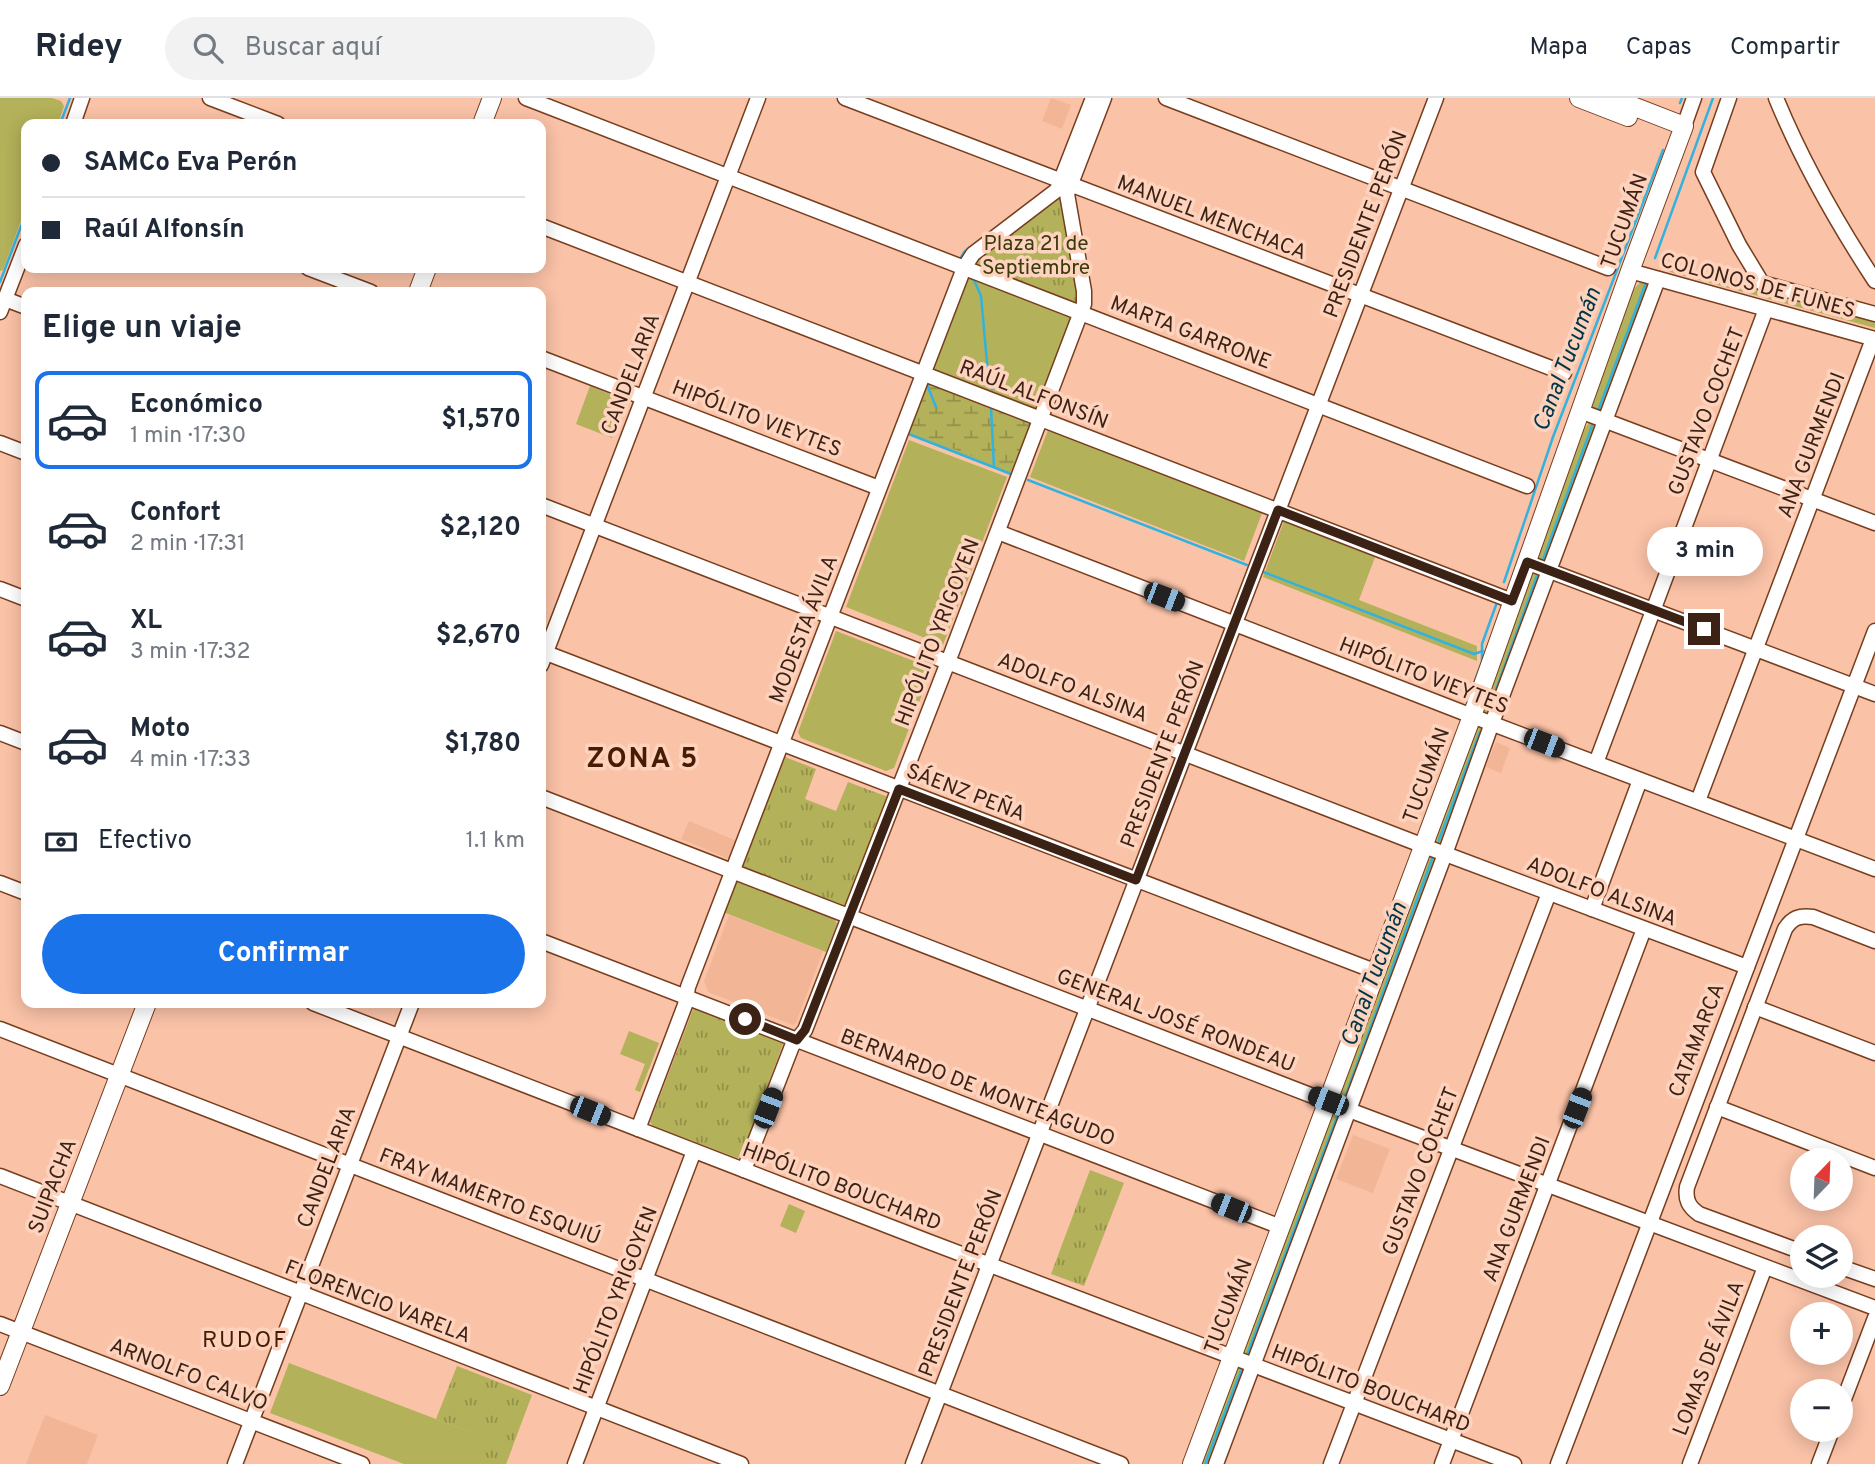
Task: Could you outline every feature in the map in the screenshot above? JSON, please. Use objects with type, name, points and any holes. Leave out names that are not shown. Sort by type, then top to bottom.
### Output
[{"type":"main road","points":[[484,119],[492,98]]},
{"type":"main road","points":[[1579,98],[1682,131]]},
{"type":"main road","points":[[1612,98],[1682,131]]},
{"type":"main road","name":"TUCUMÁN","points":[[1192,1464],[1472,716],[1682,131]]},
{"type":"main road","name":"SUIPACHA","points":[[0,1385],[145,1008]]},
{"type":"street","points":[[74,119],[82,98]]},
{"type":"street","points":[[209,98],[265,119]]},
{"type":"street","name":"MARTA GARRONE","points":[[526,98],[1527,486]]},
{"type":"street","name":"CANDELARIA","points":[[546,646],[758,98]]},
{"type":"street","name":"MANUEL MENCHACA","points":[[845,98],[1564,373]]},
{"type":"street","name":"HIPÓLITO YRIGOYEN","points":[[744,1170],[792,1046],[805,1030],[850,916],[1084,304],[1065,183],[1093,98]]},
{"type":"street","name":"HIPÓLITO YRIGOYEN","points":[[1065,183],[1104,98]]},
{"type":"street","points":[[1166,98],[1608,268]]},
{"type":"street","name":"PRESIDENTE PERÓN","points":[[913,1464],[1436,98]]},
{"type":"street","name":"TUCUMÁN","points":[[1682,131],[1693,98]]},
{"type":"street","points":[[1729,98],[1703,172],[1739,245],[1762,283],[1875,314]]},
{"type":"street","points":[[1776,98],[1803,156],[1875,281]]},
{"type":"street","name":"MODESTA ÁVILA","points":[[638,1129],[685,1005],[688,987],[967,261],[1065,183]]},
{"type":"street","name":"RAÚL ALFONSÍN","points":[[546,228],[1512,601]]},
{"type":"street","points":[[21,258],[3,305],[21,307]]},
{"type":"street","name":"COLONOS DE FUNES","points":[[1630,271],[1874,339]]},
{"type":"street","points":[[321,273],[359,287]]},
{"type":"street","name":"TUCUMÁN","points":[[1216,1464],[1658,279]]},
{"type":"street","name":"GUSTAVO COCHET","points":[[1596,763],[1766,309]]},
{"type":"street","name":"ANA GURMENDI","points":[[1698,802],[1874,339]]},
{"type":"street","name":"HIPÓLITO VIEYTES","points":[[546,360],[879,488]]},
{"type":"street","points":[[1580,411],[1875,523]]},
{"type":"street","points":[[0,443],[21,451]]},
{"type":"street","name":"ADOLFO ALSINA","points":[[546,507],[1424,846],[1746,967]]},
{"type":"street","name":"HIPÓLITO VIEYTES","points":[[998,532],[1875,869]]},
{"type":"street","points":[[1527,562],[1875,694]]},
{"type":"street","points":[[0,589],[21,597]]},
{"type":"street","name":"CATAMARCA","points":[[1558,1464],[1875,631]]},
{"type":"street","name":"SÁENZ PEÑA","points":[[546,657],[781,743],[1377,972]]},
{"type":"street","points":[[0,733],[21,741]]},
{"type":"street","points":[[1592,909],[1640,780]]},
{"type":"street","name":"GENERAL JOSÉ RONDEAU","points":[[546,799],[1349,1110],[1875,1308]]},
{"type":"street","points":[[0,883],[21,891]]},
{"type":"street","name":"GUSTAVO COCHET","points":[[1331,1464],[1549,893]]},
{"type":"street","points":[[1790,1248],[1699,1214],[1691,1208],[1686,1195],[1687,1187],[1785,929],[1790,922],[1804,915],[1813,917],[1875,941]]},
{"type":"street","name":"ANA GURMENDI","points":[[1442,1464],[1644,929]]},
{"type":"street","name":"BERNARDO DE MONTEAGUDO","points":[[546,943],[1281,1227]]},
{"type":"street","points":[[1755,1007],[1875,1053]]},
{"type":"street","name":"HIPÓLITO BOUCHARD","points":[[326,1008],[989,1265],[1514,1464]]},
{"type":"street","name":"CANDELARIA","points":[[235,1464],[410,1008]]},
{"type":"street","name":"FRAY MAMERTO ESQUIÚ","points":[[0,1029],[1121,1464]]},
{"type":"street","points":[[1717,1107],[1875,1168]]},
{"type":"street","name":"HIPÓLITO YRIGOYEN","points":[[575,1464],[694,1151]]},
{"type":"street","name":"FLORENCIO VARELA","points":[[0,1176],[741,1464]]},
{"type":"street","name":"LOMAS DE ÁVILA","points":[[1690,1464],[1765,1267]]},
{"type":"street","points":[[1853,1271],[1875,1279]]},
{"type":"street","points":[[1852,1379],[1875,1318]]},
{"type":"street","name":"ARNOLFO CALVO","points":[[0,1324],[362,1464]]},
{"type":"street","points":[[1819,1464],[1827,1442]]},
{"type":"shaded area","points":[[1051,98],[1071,105],[1062,129],[1042,121]]},
{"type":"shaded area","points":[[1496,742],[1510,748],[1501,773],[1486,767]]},
{"type":"shaded area","points":[[689,821],[737,841],[729,859],[681,839]]},
{"type":"shaded area","points":[[729,915],[823,951],[793,1025],[708,992],[704,981]]},
{"type":"shaded area","points":[[1353,1135],[1390,1149],[1373,1193],[1336,1179]]},
{"type":"shaded area","points":[[45,1415],[98,1435],[87,1464],[26,1464]]},
{"type":"green space","points":[[0,98],[52,98],[61,101],[64,106],[60,119],[21,119],[21,221],[3,270],[0,271]]},
{"type":"green space","name":"Plaza 21 de Septiembre","points":[[1062,194],[1079,294],[1078,306],[971,268],[970,261]]},
{"type":"green space","points":[[1668,266],[1772,290],[1875,322],[1875,328],[1667,271]]},
{"type":"green space","points":[[964,268],[1081,313],[1019,477],[901,431]]},
{"type":"green space","points":[[1643,281],[1650,284],[1600,414],[1590,409],[1624,306],[1634,289]]},
{"type":"green space","points":[[925,380],[1033,422],[1016,473],[905,430]]},
{"type":"green space","points":[[590,386],[626,401],[612,438],[576,424]]},
{"type":"green space","points":[[1589,423],[1597,425],[1547,565],[1535,559],[1581,433]]},
{"type":"green space","points":[[1048,430],[1262,513],[1244,561],[1030,477]]},
{"type":"green space","points":[[909,440],[1007,477],[943,645],[846,607]]},
{"type":"green space","points":[[1284,521],[1375,557],[1359,600],[1477,646],[1477,661],[1263,577]]},
{"type":"green space","points":[[1535,572],[1540,574],[1542,580],[1493,714],[1481,716],[1529,575]]},
{"type":"green space","points":[[836,631],[932,668],[894,768],[886,771],[801,738],[798,732]]},
{"type":"green space","points":[[1477,727],[1484,729],[1442,846],[1434,845],[1433,838],[1473,730]]},
{"type":"green space","points":[[785,757],[816,769],[805,799],[836,811],[848,782],[888,797],[846,908],[741,867]]},
{"type":"green space","points":[[1432,854],[1438,859],[1367,1053],[1344,1103],[1338,1099],[1427,856]]},
{"type":"green space","points":[[737,881],[835,920],[837,924],[826,952],[723,912]]},
{"type":"green space","points":[[694,1007],[781,1040],[783,1044],[741,1156],[737,1158],[653,1126],[650,1122]]},
{"type":"green space","points":[[629,1031],[659,1043],[640,1092],[635,1090],[645,1064],[620,1054]]},
{"type":"green space","points":[[1333,1113],[1340,1116],[1249,1358],[1242,1354]]},
{"type":"green space","points":[[1090,1170],[1124,1183],[1084,1286],[1051,1274]]},
{"type":"green space","points":[[789,1204],[805,1211],[796,1233],[780,1226]]},
{"type":"green space","points":[[289,1363],[512,1448],[506,1464],[404,1464],[270,1413]]},
{"type":"green space","points":[[457,1366],[532,1395],[506,1464],[470,1464],[480,1436],[436,1419]]},
{"type":"green space","points":[[1240,1367],[1246,1370],[1211,1464],[1197,1464],[1236,1369]]},
{"type":"waterway","points":[[62,119],[70,98]]},
{"type":"waterway","name":"Canal Tucumán","points":[[1680,103],[1682,98]]},
{"type":"waterway","name":"Canal Tucumán","points":[[1655,258],[1713,98]]},
{"type":"waterway","name":"Canal Tucumán","points":[[1504,582],[1553,437],[1663,150]]},
{"type":"waterway","points":[[0,282],[21,226]]},
{"type":"waterway","points":[[960,259],[964,252],[993,230]]},
{"type":"waterway","points":[[970,278],[974,280],[981,296],[988,374],[992,389]]},
{"type":"waterway","name":"Canal Tucumán","points":[[1598,411],[1645,285]]},
{"type":"waterway","points":[[928,382],[936,407]]},
{"type":"waterway","points":[[991,408],[994,467]]},
{"type":"waterway","name":"Canal Tucumán","points":[[1543,560],[1592,426]]},
{"type":"waterway","points":[[906,433],[1011,474]]},
{"type":"waterway","points":[[1028,480],[1247,565]]},
{"type":"waterway","points":[[1261,571],[1474,654],[1483,651]]},
{"type":"waterway","name":"Canal Tucumán","points":[[1487,715],[1537,576]]},
{"type":"waterway","name":"Canal Tucumán","points":[[1468,699],[1482,662],[1482,644],[1496,605]]},
{"type":"waterway","name":"Canal Tucumán","points":[[1439,840],[1480,732]]},
{"type":"waterway","name":"Canal Tucumán","points":[[1344,1100],[1432,859]]},
{"type":"waterway","name":"Canal Tucumán","points":[[1247,1355],[1337,1117]]},
{"type":"waterway","name":"Canal Tucumán","points":[[1205,1464],[1241,1371]]},
{"type":"district","name":"ZONA 5","points":[[643,757]]},
{"type":"district","name":"RUDOF","points":[[245,1339]]},
{"type":"route","points":[[745,1019],[797,1040],[805,1030],[899,789],[1136,880],[1278,510],[1512,601],[1527,562],[1704,629]]}]
